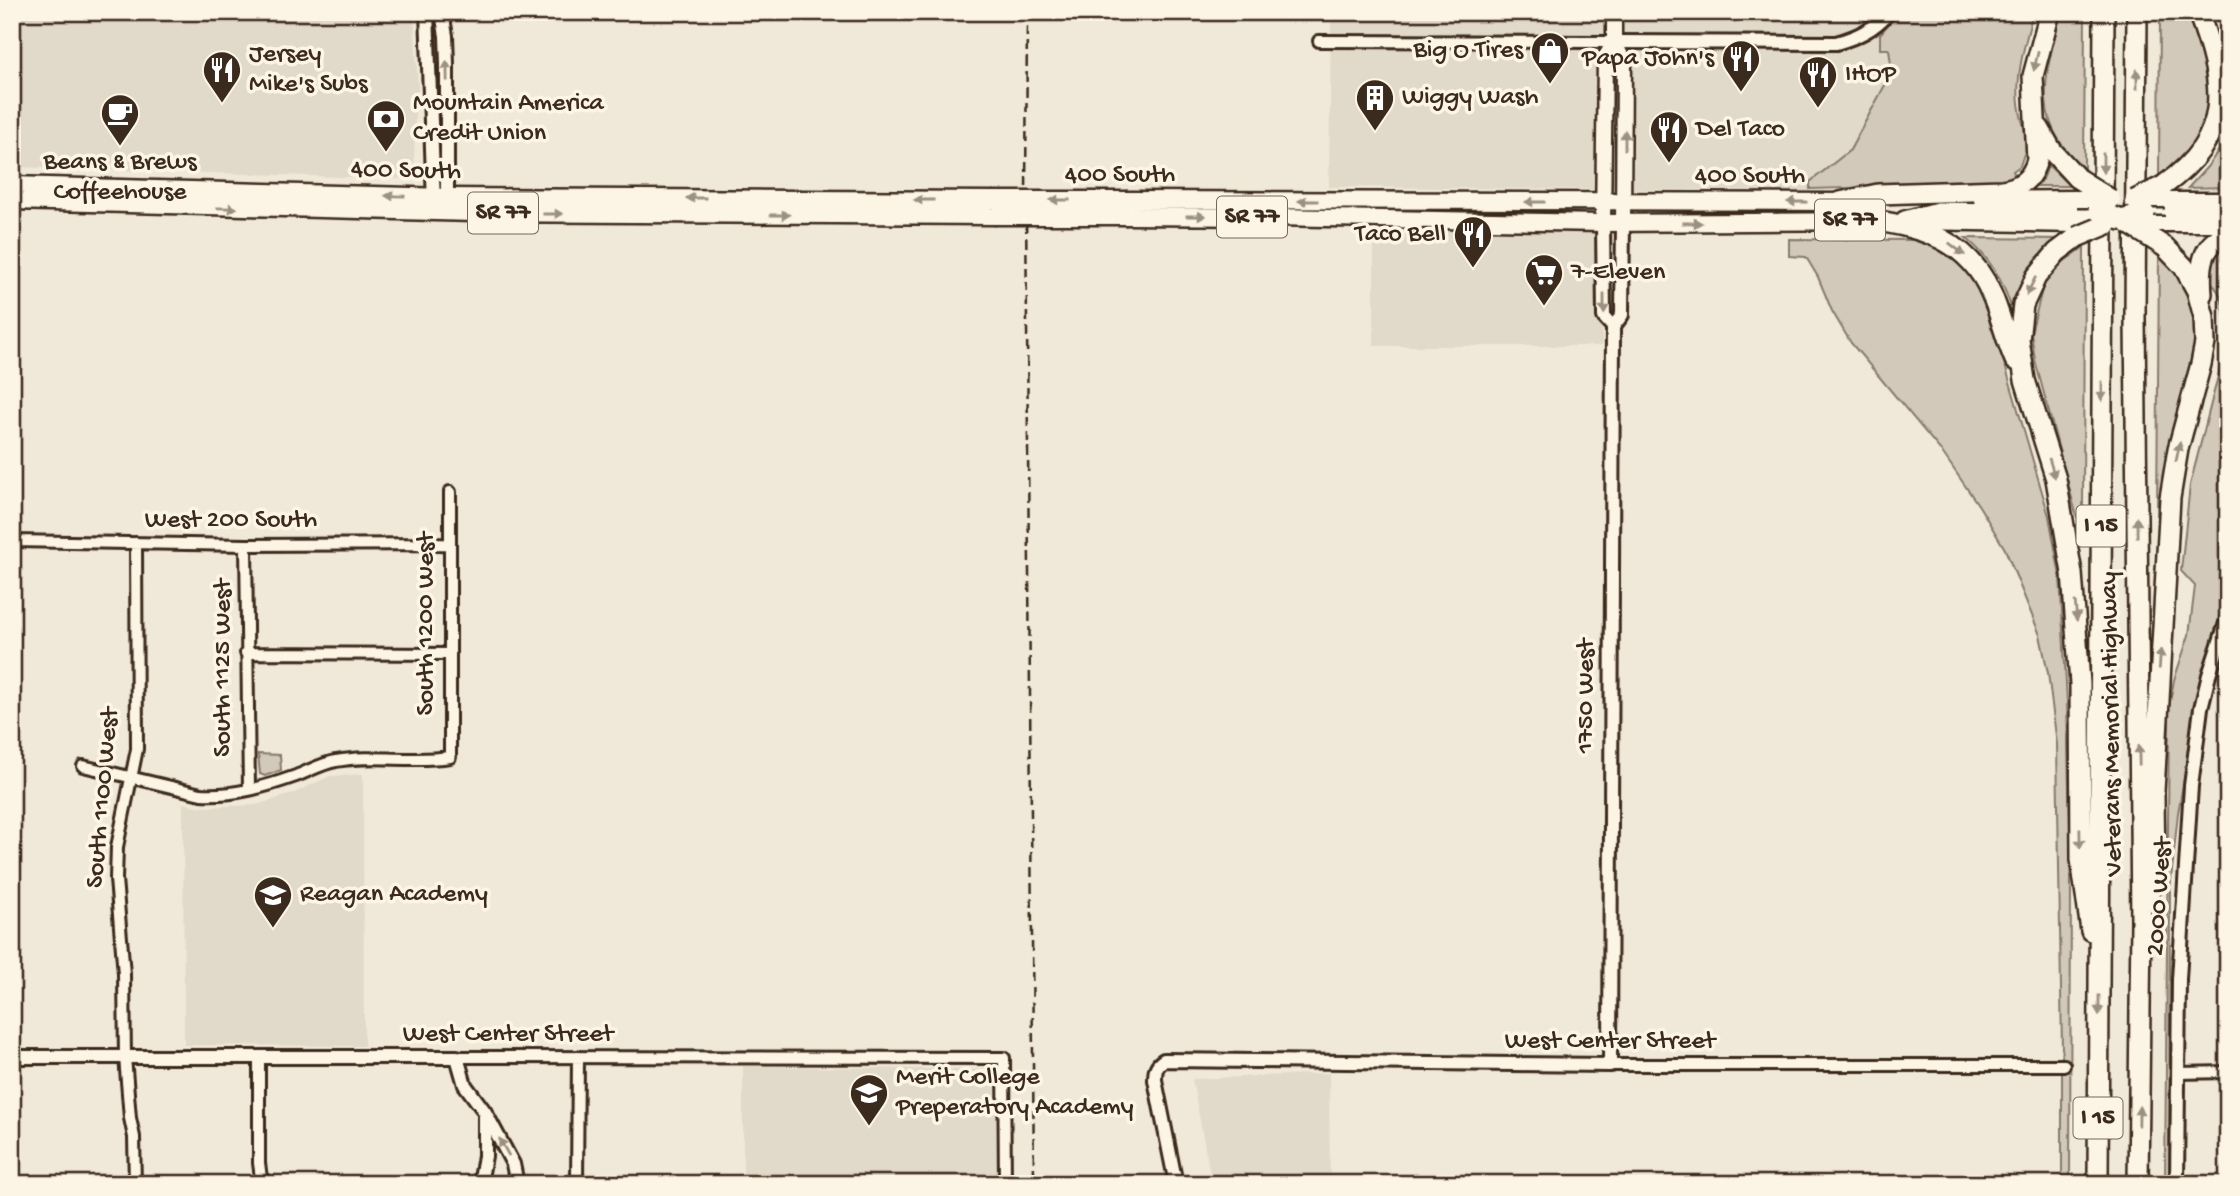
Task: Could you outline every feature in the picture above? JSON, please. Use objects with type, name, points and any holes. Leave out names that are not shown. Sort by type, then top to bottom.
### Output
[{"type":"highway","points":[[1840,202],[1878,194],[2002,190],[2015,187],[2029,177],[2037,160],[2032,85],[2050,12]]},
{"type":"highway","name":"Veterans Memorial Highway","points":[[2098,1184],[2104,12]]},
{"type":"highway","name":"Veterans Memorial Highway","points":[[2137,12],[2136,318],[2141,921],[2138,1184]]},
{"type":"highway","points":[[2138,210],[2197,155],[2216,117],[2219,88],[2216,66],[2200,12]]},
{"type":"highway","points":[[2200,12],[2215,45],[2225,77],[2228,107]]},
{"type":"highway","points":[[2034,110],[2046,142],[2058,160],[2077,178],[2138,210],[2195,224]]},
{"type":"highway","points":[[2055,199],[2077,216]]},
{"type":"highway","points":[[2138,210],[2189,275],[2203,309]]},
{"type":"highway","points":[[1905,221],[1938,212],[2077,216],[2138,210],[2228,210]]},
{"type":"highway","points":[[2025,380],[2019,331],[2026,297],[2036,277],[2077,216]]},
{"type":"highway","points":[[1871,220],[1925,232],[1948,242],[1964,253],[1977,268],[1988,287],[2011,351],[2025,380],[2056,479],[2072,573],[2080,684],[2081,859],[2087,914],[2099,957]]},
{"type":"highway","points":[[2141,921],[2155,873],[2154,792],[2169,498],[2178,449],[2204,354],[2201,270],[2212,242],[2228,234]]},
{"type":"main road","points":[[1614,12],[1614,42]]},
{"type":"main road","name":"1750 West","points":[[1614,42],[1624,61],[1623,223]]},
{"type":"main road","name":"1750 West","points":[[1603,223],[1605,58],[1614,42]]},
{"type":"main road","name":"400 South","points":[[12,185],[440,205]]},
{"type":"main road","name":"400 South","points":[[12,201],[1128,208],[1624,201],[2055,199]]},
{"type":"main road","points":[[2138,210],[2228,200]]},
{"type":"main road","name":"400 South","points":[[1128,208],[1469,222],[1905,221]]},
{"type":"main road","points":[[2195,224],[2228,224]]},
{"type":"street","points":[[427,12],[440,205]]},
{"type":"street","points":[[440,205],[447,64],[442,12]]},
{"type":"street","points":[[1319,41],[1836,43],[1855,38],[1871,29],[1889,12]]},
{"type":"street","name":"1750 West","points":[[1603,223],[1604,317],[1613,327]]},
{"type":"street","name":"1750 West","points":[[1610,1065],[1613,327],[1622,315],[1623,223]]},
{"type":"street","name":"South 1200 West","points":[[249,790],[334,761],[358,758],[434,760],[450,757],[450,492]]},
{"type":"street","name":"West 200 South","points":[[12,541],[246,545],[450,544]]},
{"type":"street","name":"South 1100 West","points":[[135,1184],[134,1137],[125,1057],[124,974],[118,918],[117,847],[137,749],[136,543]]},
{"type":"street","name":"South 1125 West","points":[[246,545],[249,790]]},
{"type":"street","name":"2000 West","points":[[2178,1184],[2182,915],[2192,786],[2201,708],[2228,617]]},
{"type":"street","points":[[246,653],[449,654]]},
{"type":"street","points":[[83,765],[201,794],[232,794],[249,790]]},
{"type":"street","name":"West Center Street","points":[[12,1057],[1004,1058],[1005,1184]]},
{"type":"street","points":[[259,1057],[258,1163],[266,1181]]},
{"type":"street","points":[[457,1057],[465,1084],[485,1112],[513,1164],[517,1184]]},
{"type":"street","points":[[577,1184],[578,1058]]},
{"type":"street","name":"West Center Street","points":[[1176,1184],[1155,1080],[1158,1064],[1164,1060],[1610,1065],[2064,1065]]},
{"type":"street","points":[[2178,1073],[2228,1072]]},
{"type":"street","points":[[480,1184],[485,1156],[485,1112]]},
{"type":"shaded area","points":[[12,12],[414,12],[418,89],[414,176],[410,179],[12,167]]},
{"type":"shaded area","points":[[1331,12],[1890,12],[1889,48],[1892,72],[1850,150],[1810,191],[1329,187]]},
{"type":"shaded area","points":[[1899,12],[2033,12],[2018,83],[2021,116],[2034,153],[2024,154],[2020,166],[2013,171],[2017,178],[1962,185],[1810,189],[1810,182],[1850,150],[1892,72],[1889,49],[1880,49],[1880,34]]},
{"type":"shaded area","points":[[2061,12],[2085,12],[2084,169],[2066,151],[2048,115],[2047,76]]},
{"type":"shaded area","points":[[2160,12],[2189,12],[2209,66],[2213,99],[2198,141],[2166,174],[2159,176]]},
{"type":"shaded area","points":[[2224,143],[2228,187],[2188,188],[2207,167]]},
{"type":"shaded area","points":[[2049,166],[2070,186],[2037,186]]},
{"type":"shaded area","points":[[1374,228],[1595,231],[1601,239],[1602,346],[1374,346]]},
{"type":"shaded area","points":[[1966,238],[2059,239],[2042,252],[2029,270],[2012,310],[1995,270]]},
{"type":"shaded area","points":[[1789,239],[1913,240],[1934,247],[1951,257],[1954,254],[1980,284],[1990,324],[2005,365],[2049,516],[2060,576],[2067,702],[2071,874],[2070,1184],[2062,1184],[2057,744],[2040,635],[2005,549],[1979,506],[1942,452],[1851,343],[1806,257],[1789,256]]},
{"type":"shaded area","points":[[2228,246],[2228,603],[2215,631],[2202,677],[2178,813],[2170,890],[2169,1184],[2165,1184],[2169,707],[2174,680],[2189,635],[2195,586],[2181,571],[2190,485],[2226,345],[2223,307],[2220,295],[2209,276],[2209,269],[2218,249]]},
{"type":"shaded area","points":[[2084,247],[2083,515],[2077,517],[2035,360],[2031,333],[2044,282],[2059,265]]},
{"type":"shaded area","points":[[2159,254],[2170,263],[2186,284],[2199,328],[2163,514],[2157,515]]},
{"type":"shaded area","points":[[258,754],[280,755],[281,770],[265,776],[260,774]]},
{"type":"shaded area","name":"Reagan Academy","points":[[363,774],[364,1046],[184,1045],[183,803],[203,807],[256,805],[292,794],[330,776]]},
{"type":"shaded area","name":"Merit College Preperatory Academy","points":[[743,1066],[995,1070],[997,1184],[743,1184]]},
{"type":"shaded area","points":[[1329,1073],[1330,1184],[1212,1184],[1192,1079]]},
{"type":"railway","points":[[1027,12],[1026,203],[1034,1184]]},
{"type":"place","name":"Big O Tires","points":[[1550,85]]},
{"type":"place","name":"Papa John's","points":[[1741,93]]},
{"type":"place","name":"Jersey Mike's Subs","points":[[222,104]]},
{"type":"place","name":"IHOP","points":[[1818,109]]},
{"type":"place","name":"Wiggy Wash","points":[[1375,132]]},
{"type":"place","name":"Beans & Brews Coffeehouse","points":[[120,147]]},
{"type":"place","name":"Mountain America Credit Union","points":[[386,153]]},
{"type":"place","name":"Del Taco","points":[[1669,164]]},
{"type":"place","name":"Taco Bell","points":[[1473,269]]},
{"type":"place","name":"7-Eleven","points":[[1544,307]]},
{"type":"place","name":"Reagan Academy","points":[[273,929]]},
{"type":"place","name":"Merit College Preperatory Academy","points":[[869,1127]]}]
